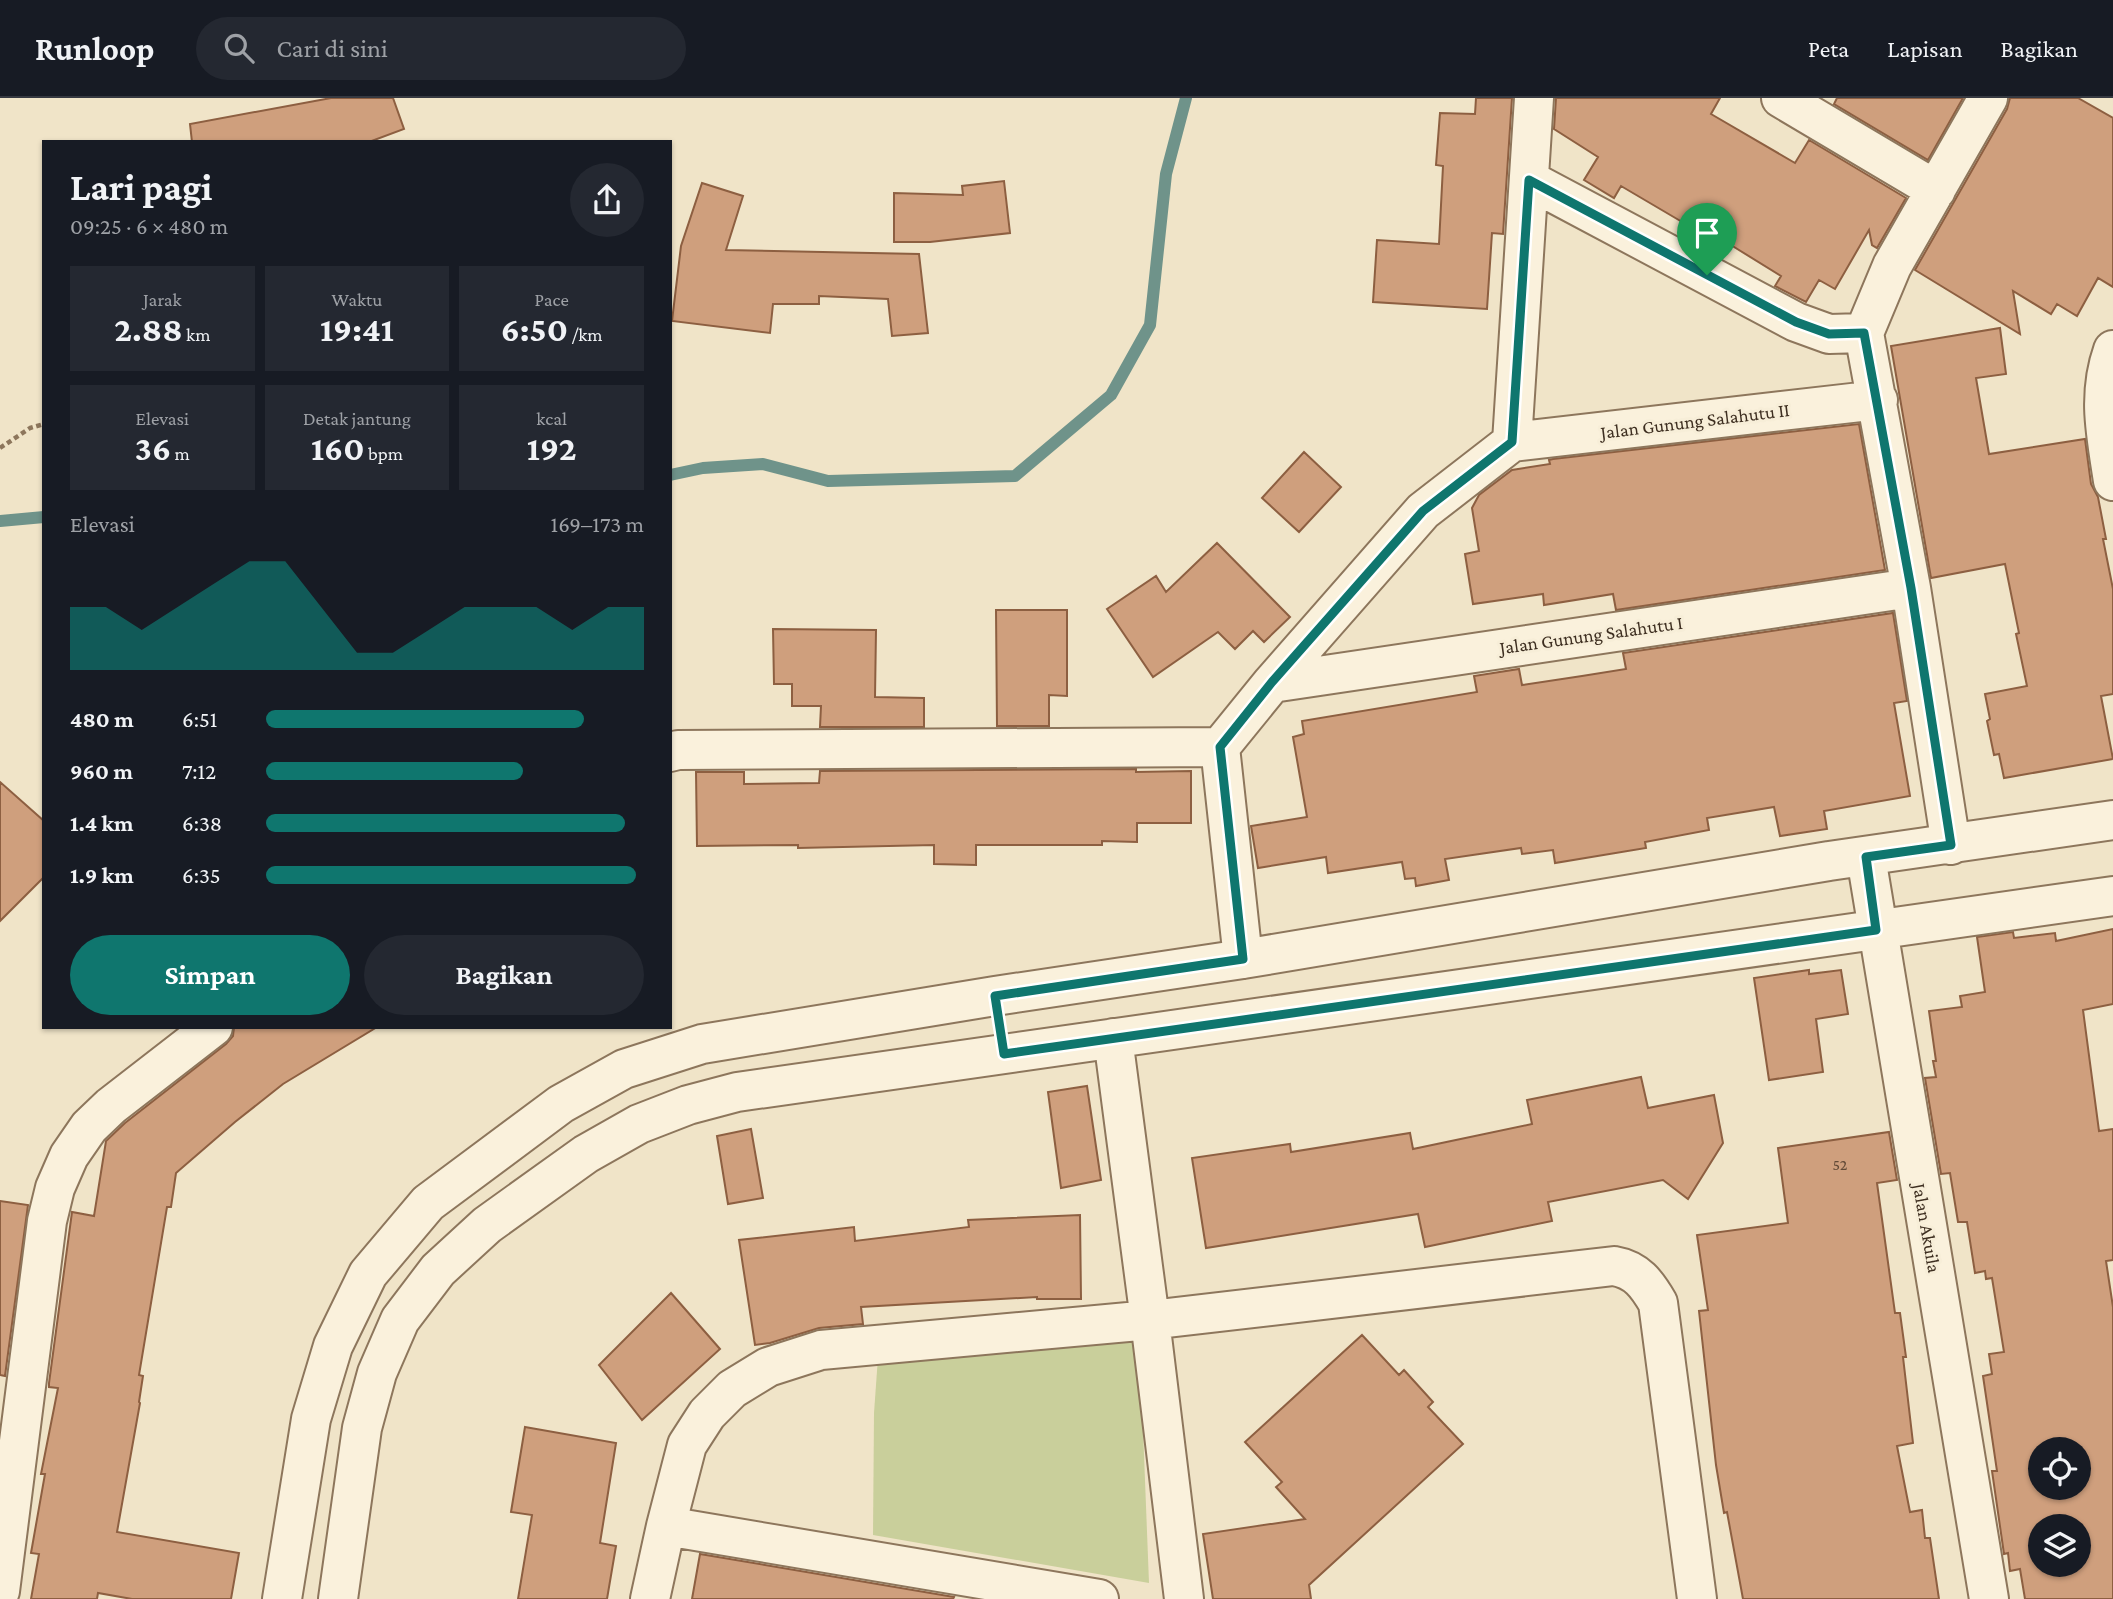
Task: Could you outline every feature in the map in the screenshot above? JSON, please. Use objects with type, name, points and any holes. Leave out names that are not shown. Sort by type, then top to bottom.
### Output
[{"type":"street","points":[[1243,959],[1220,747],[1272,682],[1423,511],[1512,442],[1534,98]]},
{"type":"street","points":[[1781,98],[1936,190]]},
{"type":"street","points":[[1951,845],[1911,588],[1864,333],[1892,266],[1988,98]]},
{"type":"street","points":[[1529,180],[1796,322],[1829,334],[1864,333]]},
{"type":"street","points":[[2113,351],[2106,371],[2103,402],[2113,481]]},
{"type":"street","name":"Jalan Gunung Salahutu II","points":[[1512,442],[1878,400]]},
{"type":"street","name":"Jalan Gunung Salahutu I","points":[[1272,682],[1911,588]]},
{"type":"street","points":[[672,752],[1220,747]]},
{"type":"street","points":[[282,1599],[311,1419],[333,1346],[368,1275],[428,1203],[561,1104],[624,1069],[702,1044],[1243,959],[1829,861],[2113,820]]},
{"type":"street","name":"Jalan Akuila","points":[[1866,857],[1989,1599]]},
{"type":"street","points":[[338,1599],[362,1428],[377,1373],[400,1320],[438,1270],[487,1225],[586,1154],[639,1124],[688,1105],[737,1092],[2113,896]]},
{"type":"street","points":[[995,996],[1004,1054]]},
{"type":"street","points":[[0,1591],[47,1221],[55,1188],[69,1156],[89,1127],[111,1106],[210,1029]]},
{"type":"street","points":[[1113,1038],[1184,1599]]},
{"type":"street","points":[[650,1599],[687,1445],[707,1415],[732,1389],[768,1367],[821,1350],[1150,1320],[1614,1266],[1625,1268],[1637,1275],[1647,1284],[1658,1303],[1697,1599]]},
{"type":"street","points":[[666,1526],[1099,1599]]},
{"type":"path","points":[[0,447],[30,428],[42,425]]},
{"type":"green space","points":[[1139,1326],[1149,1583],[873,1535],[874,1413],[878,1357]]},
{"type":"building","points":[[331,98],[393,98],[404,129],[374,140],[192,140],[190,124]]},
{"type":"building","points":[[1476,98],[1512,98],[1503,234],[1492,233],[1487,309],[1373,302],[1377,240],[1439,244],[1443,166],[1436,165],[1440,113],[1475,114]]},
{"type":"building","points":[[1556,98],[1720,98],[1711,114],[1795,163],[1809,140],[1906,198],[1877,248],[1872,245],[1869,230],[1835,289],[1819,280],[1806,302],[1775,286],[1781,276],[1726,242],[1723,246],[1621,186],[1614,198],[1584,180],[1598,157],[1554,129]]},
{"type":"building","points":[[1837,98],[1963,98],[1928,160],[1834,104]]},
{"type":"building","points":[[2010,98],[2078,98],[2113,118],[2113,287],[2098,278],[2077,316],[2057,304],[2051,314],[2013,291],[2020,334],[1915,270],[2007,109]]},
{"type":"building","points":[[1004,181],[1010,233],[930,242],[894,242],[894,193],[963,195],[962,186]]},
{"type":"building","points":[[702,183],[743,196],[726,250],[919,254],[928,333],[892,336],[888,299],[819,296],[819,304],[773,304],[770,333],[672,321],[681,246]]},
{"type":"building","points":[[2000,328],[2006,374],[1976,378],[1989,454],[2085,439],[2091,484],[2098,497],[2113,589],[2113,694],[2101,696],[2113,759],[2004,778],[1999,754],[1994,755],[1985,694],[2027,686],[2005,564],[1931,578],[1891,346]]},
{"type":"building","points":[[1859,424],[1885,570],[1616,610],[1613,594],[1544,605],[1543,594],[1473,604],[1465,554],[1479,551],[1472,508],[1479,495],[1512,470],[1550,464],[1549,460],[1553,459]]},
{"type":"building","points":[[1304,452],[1341,487],[1299,532],[1262,498]]},
{"type":"building","points":[[1217,543],[1290,617],[1264,642],[1253,631],[1235,649],[1218,632],[1153,677],[1107,609],[1156,576],[1166,592]]},
{"type":"building","points":[[996,610],[1067,610],[1067,696],[1049,695],[1049,726],[997,726]]},
{"type":"building","points":[[1893,613],[1907,701],[1894,703],[1910,796],[1824,811],[1827,829],[1780,836],[1774,807],[1707,818],[1709,830],[1645,842],[1646,848],[1555,863],[1553,850],[1522,854],[1521,848],[1445,859],[1449,880],[1416,886],[1415,878],[1405,879],[1402,862],[1328,873],[1326,857],[1258,868],[1251,826],[1307,817],[1293,737],[1304,734],[1302,721],[1477,692],[1474,676],[1519,669],[1522,685],[1582,676],[1626,669],[1623,653]]},
{"type":"building","points":[[773,629],[876,630],[875,697],[924,698],[924,727],[820,727],[821,706],[792,706],[792,684],[774,684]]},
{"type":"building","points":[[1136,769],[1136,772],[1191,771],[1191,823],[1137,823],[1137,842],[1102,841],[1102,845],[976,845],[976,865],[934,864],[934,845],[798,848],[798,845],[697,846],[696,772],[744,772],[744,784],[819,783],[820,771]]},
{"type":"building","points":[[0,782],[42,819],[42,879],[0,921]]},
{"type":"building","points":[[2113,929],[2113,1004],[2083,1010],[2099,1131],[2113,1129],[2113,1260],[2106,1261],[2113,1307],[2113,1599],[2025,1599],[2020,1569],[2010,1571],[2008,1553],[2004,1554],[1992,1471],[1997,1471],[1983,1376],[1992,1374],[1989,1354],[2004,1352],[1992,1278],[1986,1279],[1985,1271],[1975,1273],[1967,1222],[1958,1222],[1950,1173],[1941,1174],[1925,1078],[1936,1077],[1929,1011],[1962,1007],[1960,996],[1985,992],[1977,937],[2013,932],[2014,938],[2055,933],[2056,941]]},
{"type":"building","points":[[1809,970],[1809,974],[1841,970],[1848,1014],[1816,1019],[1823,1072],[1769,1080],[1754,978]]},
{"type":"building","points":[[234,1029],[374,1029],[283,1084],[235,1122],[176,1173],[171,1207],[167,1207],[139,1375],[143,1376],[140,1403],[117,1532],[239,1553],[231,1599],[132,1599],[98,1593],[97,1599],[31,1599],[39,1554],[31,1553],[45,1474],[41,1474],[58,1388],[49,1387],[49,1383],[72,1212],[94,1216],[106,1141],[233,1036]]},
{"type":"building","points":[[1641,1077],[1648,1108],[1714,1095],[1723,1143],[1688,1199],[1663,1180],[1548,1202],[1552,1221],[1425,1247],[1418,1214],[1206,1248],[1192,1158],[1290,1144],[1291,1152],[1410,1133],[1413,1149],[1532,1124],[1527,1100]]},
{"type":"building","points":[[1087,1086],[1101,1180],[1061,1188],[1048,1092]]},
{"type":"building","points":[[751,1129],[763,1198],[728,1204],[717,1136]]},
{"type":"building","points":[[1889,1132],[1897,1180],[1877,1183],[1895,1313],[1900,1313],[1913,1443],[1897,1446],[1910,1512],[1922,1510],[1925,1538],[1930,1538],[1939,1599],[1743,1599],[1716,1465],[1699,1311],[1708,1310],[1697,1235],[1788,1223],[1778,1148]]},
{"type":"building","points":[[0,1201],[28,1205],[5,1376],[0,1375]]},
{"type":"building","points":[[1080,1215],[1081,1299],[1037,1297],[861,1307],[863,1324],[819,1328],[755,1345],[739,1240],[854,1227],[855,1241],[969,1227],[968,1220]]},
{"type":"building","points":[[671,1293],[720,1349],[642,1420],[599,1365]]},
{"type":"building","points":[[1362,1335],[1399,1375],[1404,1370],[1433,1402],[1428,1407],[1463,1444],[1309,1585],[1311,1599],[1213,1599],[1203,1534],[1305,1519],[1276,1487],[1282,1482],[1245,1442]]},
{"type":"building","points":[[525,1427],[616,1443],[600,1543],[616,1546],[607,1599],[518,1599],[532,1515],[511,1512]]},
{"type":"building","points":[[700,1554],[954,1597],[692,1599]]},
{"type":"waterway","points":[[672,475],[703,468],[763,464],[828,481],[1015,476],[1111,395],[1150,325],[1166,174],[1186,98]]},
{"type":"waterway","points":[[0,521],[42,517]]},
{"type":"route","points":[[1529,180],[1707,275],[1814,330],[1829,334],[1864,333],[1911,588],[1951,845],[1866,857],[1876,930],[1004,1054],[995,996],[1243,959],[1220,747],[1272,682],[1423,511],[1512,442],[1529,180]]}]
